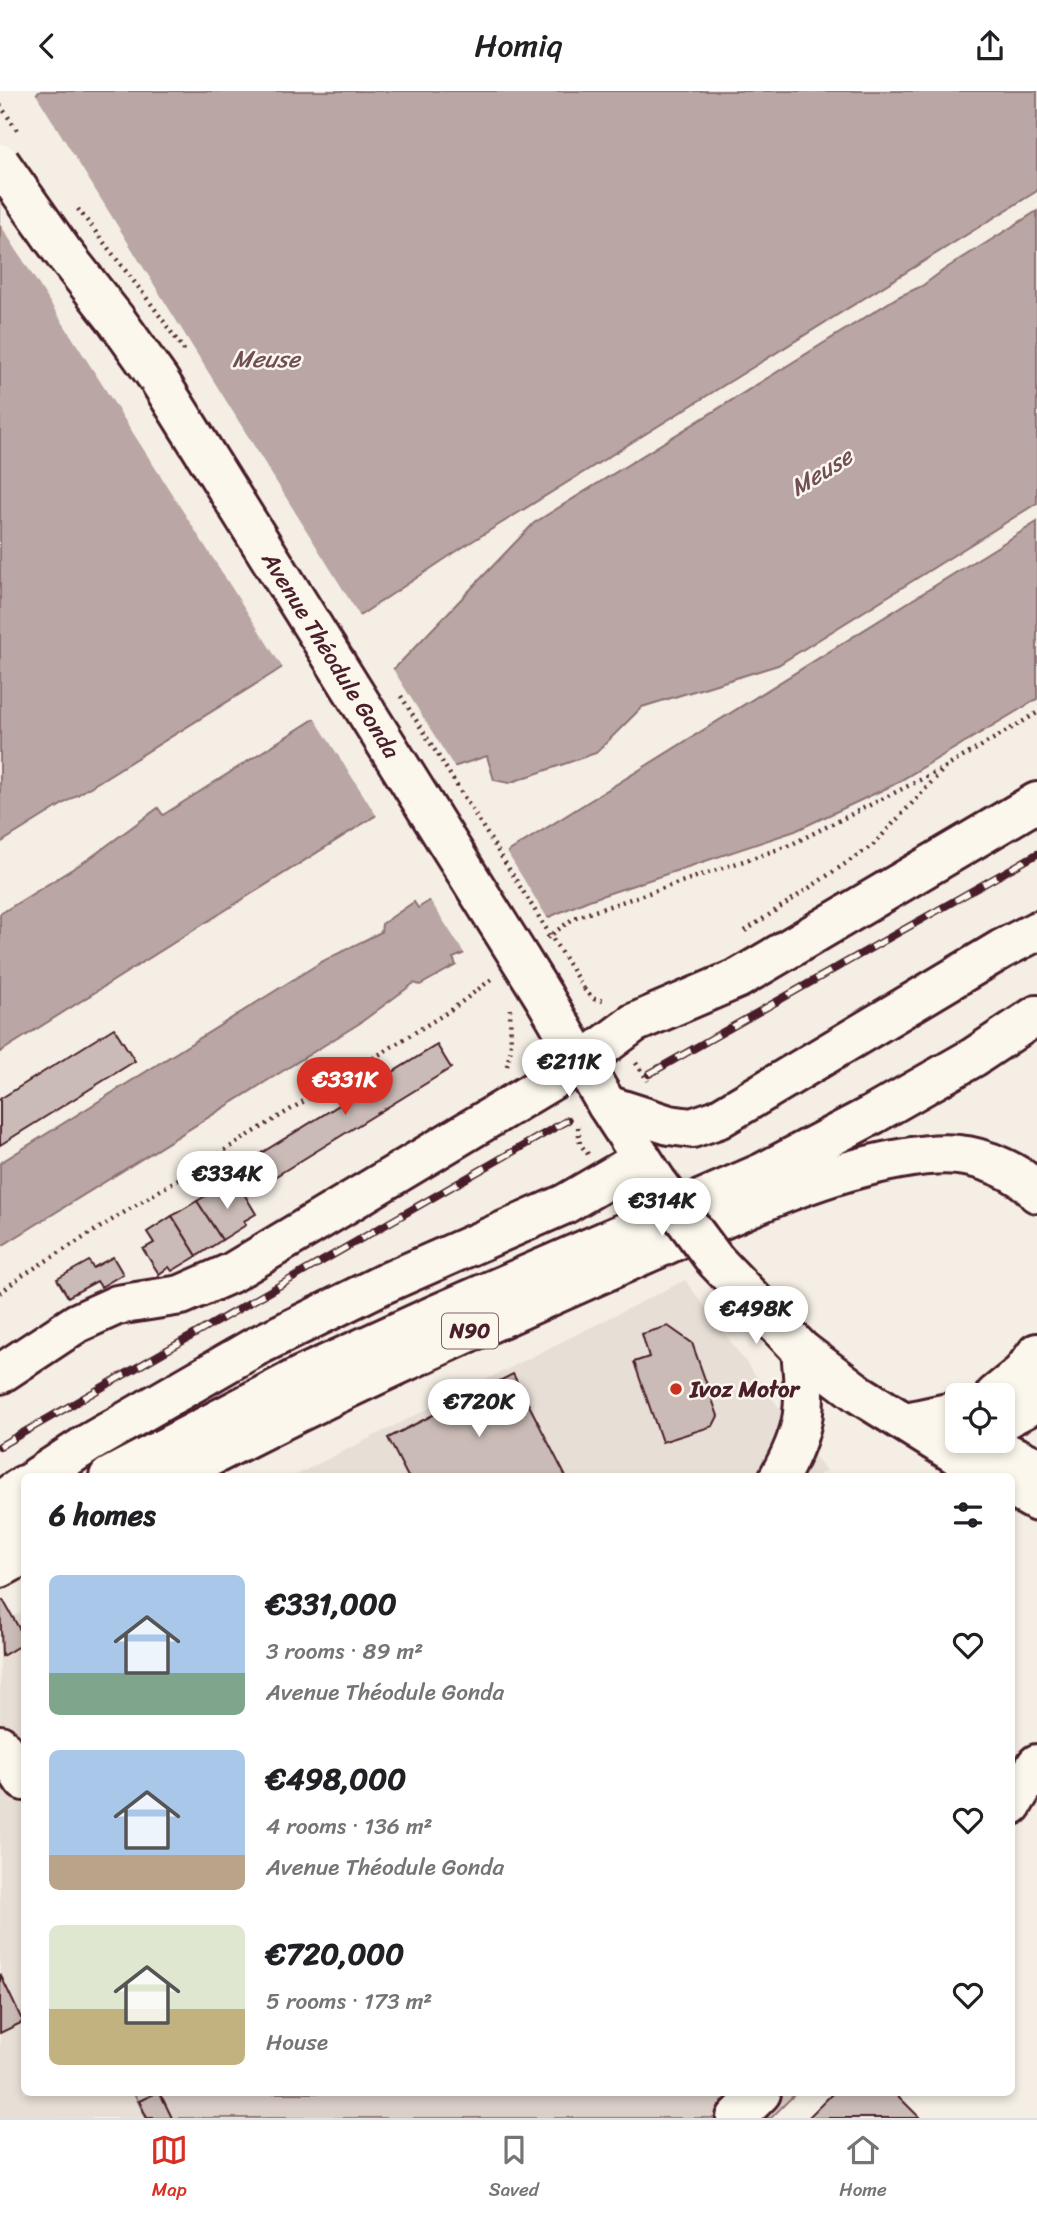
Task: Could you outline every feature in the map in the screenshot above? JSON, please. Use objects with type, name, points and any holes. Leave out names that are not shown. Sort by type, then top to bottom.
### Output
[{"type":"main road","name":"Avenue Théodule Gonda","points":[[0,163],[61,251],[117,321],[159,380],[544,997],[607,1105],[715,1260],[801,1350],[859,1394],[988,1444],[1037,1467]]},
{"type":"main road","points":[[0,1374],[77,1322],[117,1305],[181,1294],[231,1273],[582,1062],[634,1023],[739,978],[1037,802]]},
{"type":"main road","points":[[607,1105],[668,1125],[692,1128],[718,1119],[1002,949],[1037,931]]},
{"type":"main road","name":"N90","points":[[117,1473],[301,1376],[762,1173],[963,1063],[1037,1015]]},
{"type":"main road","name":"N90","points":[[179,1473],[316,1402],[459,1336],[774,1198],[824,1167],[944,1101],[1037,1042]]},
{"type":"main road","points":[[774,1198],[840,1173],[901,1159],[958,1155],[1003,1167],[1037,1193]]},
{"type":"main road","points":[[43,1473],[89,1443],[255,1347],[383,1284],[565,1204],[650,1170]]},
{"type":"main road","points":[[781,1473],[795,1450],[804,1416],[801,1350]]},
{"type":"main road","points":[[1010,1383],[1022,1373],[1037,1353]]},
{"type":"main road","points":[[1015,1414],[1037,1402]]},
{"type":"main road","name":"Avenue Théodule Gonda","points":[[939,1427],[967,1463],[985,1473]]},
{"type":"main road","points":[[0,1501],[21,1487]]},
{"type":"main road","points":[[1015,1490],[1037,1502]]},
{"type":"main road","points":[[0,1535],[21,1524]]},
{"type":"main road","points":[[0,1568],[21,1557]]},
{"type":"main road","points":[[0,1745],[21,1776]]},
{"type":"main road","points":[[1015,1800],[1037,1764]]},
{"type":"main road","points":[[736,2118],[758,2096]]},
{"type":"path","points":[[541,942],[574,918],[788,846],[946,767],[1037,713]]},
{"type":"path","points":[[739,978],[731,957],[744,932],[873,845],[946,767]]},
{"type":"path","points":[[0,1293],[20,1277],[451,1010],[497,975]]},
{"type":"path","points":[[584,989],[594,999],[606,1002],[619,1000],[634,1023],[644,1040],[634,1058],[638,1068],[674,1105],[668,1125]]},
{"type":"shaded area","points":[[685,1280],[826,1471],[822,1473],[300,1473]]},
{"type":"shaded area","points":[[21,1613],[21,2096],[150,2096],[160,2118],[0,2118],[0,1624]]},
{"type":"shaded area","points":[[135,2096],[793,2096],[771,2118],[146,2118]]},
{"type":"water","name":"Meuse","points":[[41,91],[1037,91],[1037,191],[463,547],[272,674],[0,843],[0,116]]},
{"type":"water","name":"Meuse","points":[[1037,211],[1037,503],[778,665],[642,707],[596,753],[509,783],[494,780],[487,756],[453,767],[0,1052],[0,914],[90,858],[158,808],[163,815],[396,667],[534,523],[898,297],[922,286]]},
{"type":"water","points":[[1037,522],[1037,699],[893,785],[795,831],[589,900],[453,958],[456,965],[420,985],[414,983],[360,1023],[0,1247],[0,1163],[323,961],[381,932],[382,924],[414,902],[418,908]]},
{"type":"pier","points":[[34,91],[362,620],[284,670],[0,224],[0,112]]},
{"type":"pier","points":[[391,666],[456,770],[378,818],[313,716]]},
{"type":"pier","points":[[505,849],[548,919],[466,956],[428,897]]},
{"type":"building","points":[[114,1028],[135,1061],[0,1145],[0,1099]]},
{"type":"building","points":[[437,1045],[451,1068],[255,1189],[240,1166]]},
{"type":"building","points":[[222,1186],[227,1194],[240,1187],[256,1214],[244,1221],[246,1225],[222,1240],[197,1201]]},
{"type":"building","points":[[197,1201],[222,1240],[197,1256],[172,1216]]},
{"type":"building","points":[[172,1216],[197,1256],[172,1271],[169,1267],[159,1274],[143,1249],[154,1243],[147,1232]]},
{"type":"building","points":[[113,1257],[123,1274],[101,1287],[97,1281],[68,1297],[57,1279],[89,1261],[93,1268]]},
{"type":"building","name":"Ivoz Motor","points":[[668,1326],[692,1343],[718,1416],[713,1426],[662,1442],[634,1362],[649,1357],[642,1334]]},
{"type":"building","points":[[513,1374],[564,1473],[406,1473],[388,1438]]},
{"type":"building","points":[[3,1600],[21,1632],[21,1645],[2,1656],[0,1602]]},
{"type":"building","points":[[0,1974],[21,2023],[0,2033]]},
{"type":"building","points":[[150,2096],[161,2096],[172,2118],[147,2118],[139,2101]]},
{"type":"building","points":[[830,2096],[898,2096],[920,2118],[808,2118]]},
{"type":"railway","points":[[649,1074],[1037,854]]},
{"type":"railway","points":[[0,1446],[568,1120]]},
{"type":"place","name":"Ivoz Motor","points":[[676,1389]]}]
